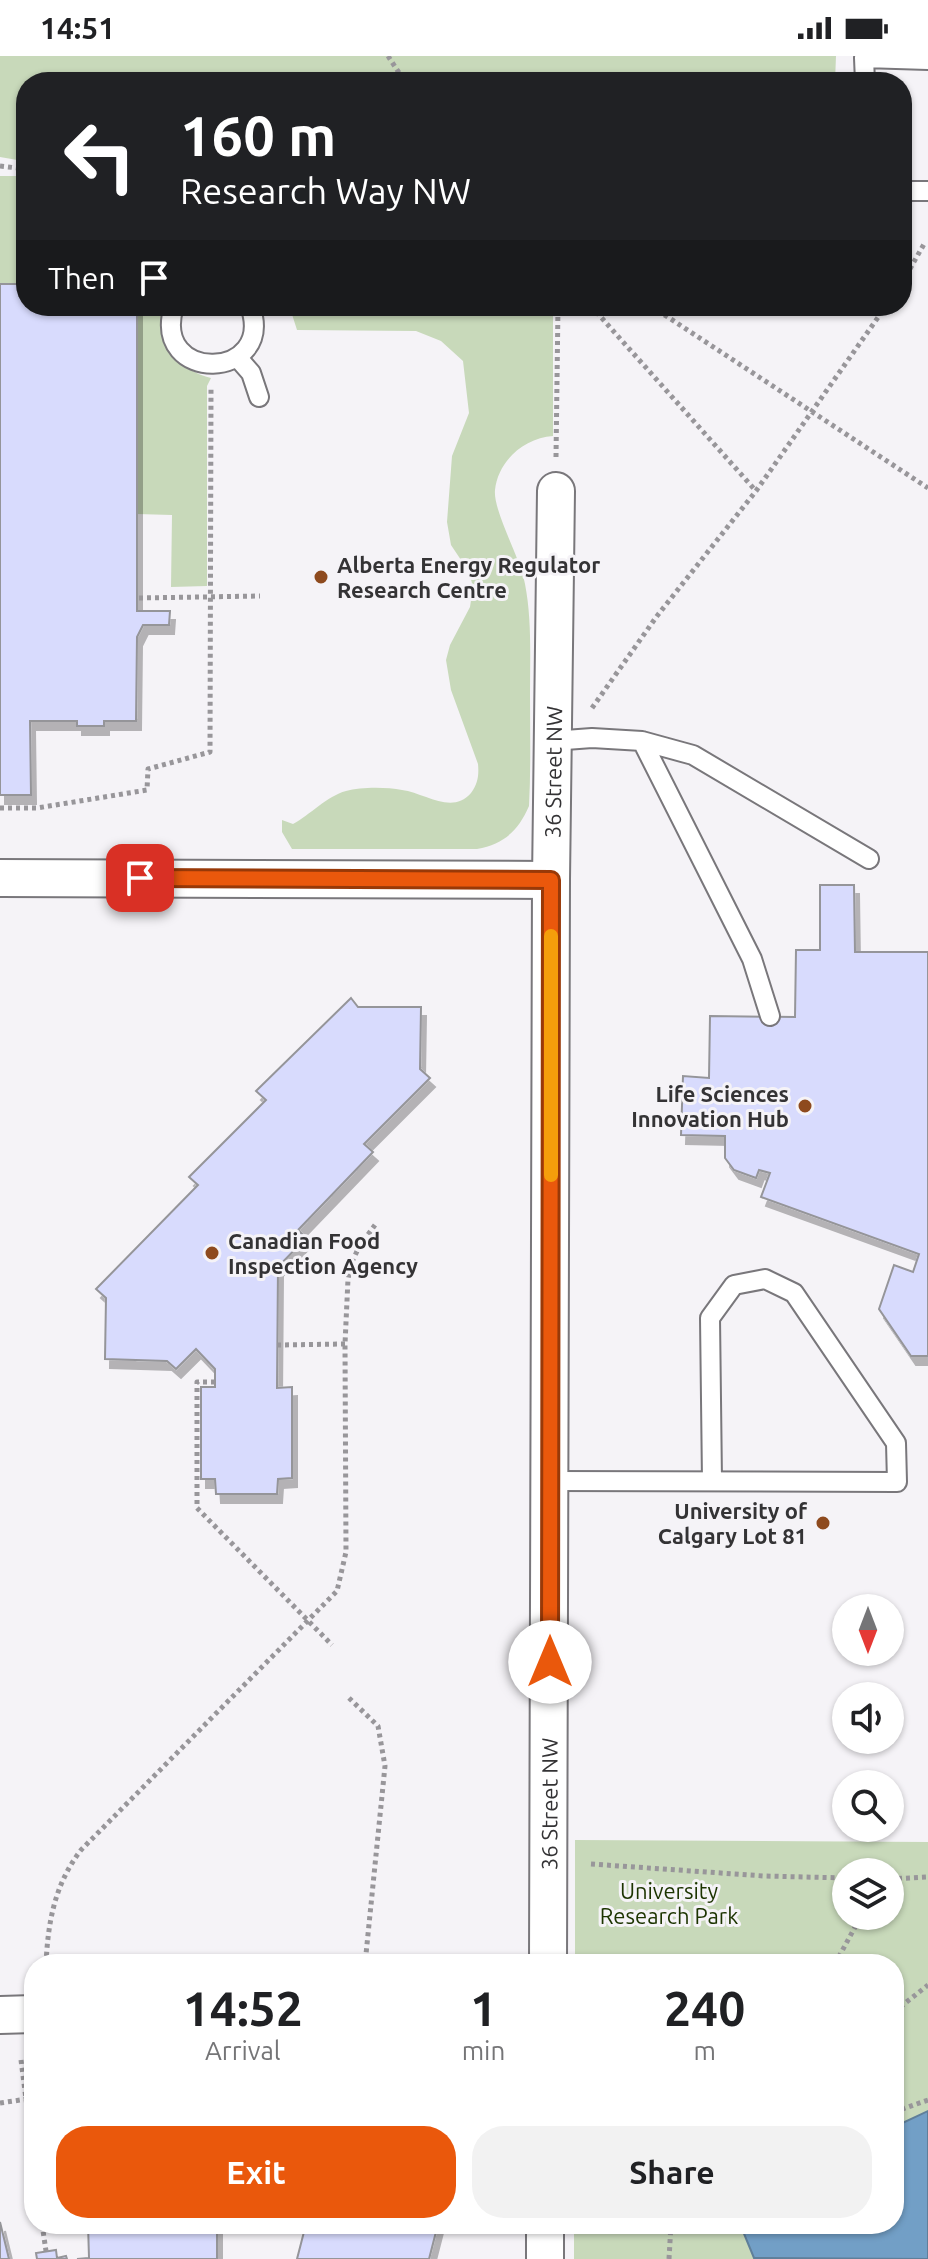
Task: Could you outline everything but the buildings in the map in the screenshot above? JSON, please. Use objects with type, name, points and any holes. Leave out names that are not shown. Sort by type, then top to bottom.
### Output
[{"type":"street","name":"36 Street NW","points":[[548,1954],[551,880],[556,491]]},
{"type":"street","points":[[0,878],[551,880]]},
{"type":"street","points":[[0,2015],[24,2014]]},
{"type":"street","points":[[545,2234],[545,2259]]},
{"type":"lane","points":[[865,72],[864,58],[928,60]]},
{"type":"lane","points":[[171,316],[176,345],[197,362],[211,365],[237,357],[245,349],[252,336],[252,316]]},
{"type":"lane","points":[[237,357],[251,373],[259,397]]},
{"type":"lane","points":[[552,741],[592,738],[642,741],[693,755],[869,859]]},
{"type":"lane","points":[[642,741],[752,959],[770,1016]]},
{"type":"lane","points":[[551,1481],[897,1482],[896,1443],[794,1293],[765,1279],[734,1285],[710,1318],[712,1481]]},
{"type":"path","points":[[912,265],[924,244]]},
{"type":"path","points":[[556,491],[558,316]]},
{"type":"path","points":[[600,316],[756,491]]},
{"type":"path","points":[[666,316],[928,488]]},
{"type":"path","points":[[592,708],[657,616],[756,491],[879,316]]},
{"type":"path","points":[[0,808],[37,808],[147,790],[148,769],[210,752],[211,388]]},
{"type":"path","points":[[139,598],[260,596]]},
{"type":"path","points":[[47,1954],[51,1915],[58,1888],[74,1860],[337,1591],[346,1552],[346,1303],[351,1264],[375,1225]]},
{"type":"path","points":[[277,1345],[345,1344]]},
{"type":"path","points":[[215,1382],[197,1382],[197,1508],[332,1645]]},
{"type":"path","points":[[349,1698],[378,1726],[385,1766],[366,1954]]},
{"type":"path","points":[[591,1864],[832,1878]]},
{"type":"path","points":[[904,1878],[928,1877]]},
{"type":"path","points":[[840,1954],[853,1930]]},
{"type":"path","points":[[904,2004],[928,1985]]},
{"type":"path","points":[[21,2060],[24,2083]]},
{"type":"path","points":[[0,2103],[24,2099]]},
{"type":"path","points":[[904,2108],[928,2100]]},
{"type":"path","points":[[43,2234],[46,2251]]},
{"type":"path","points":[[669,2259],[670,2234]]},
{"type":"green space","points":[[0,56],[836,56],[835,72],[16,72],[16,160],[0,157]]},
{"type":"green space","points":[[0,176],[16,176],[16,284],[0,284]]},
{"type":"green space","points":[[137,316],[162,316],[163,331],[171,352],[188,368],[211,378],[207,386],[207,586],[171,587],[172,515],[137,514]]},
{"type":"green space","points":[[293,316],[553,316],[553,436],[532,441],[514,453],[501,470],[495,490],[498,510],[525,584],[529,611],[530,764],[529,806],[515,829],[495,844],[477,849],[292,849],[282,832],[282,820],[293,824],[339,793],[374,788],[396,789],[447,803],[464,799],[478,779],[478,764],[451,690],[446,660],[450,645],[470,607],[473,587],[469,572],[451,545],[447,522],[452,456],[469,413],[463,361],[441,341],[416,331],[297,330]]},
{"type":"green space","name":"University Research Park","points":[[575,1840],[928,1842],[928,2259],[574,2259],[574,2234],[904,2234],[904,1954],[575,1954]]},
{"type":"water","points":[[928,2111],[928,2259],[754,2258],[744,2234],[904,2234],[904,2122]]},
{"type":"slow traffic","points":[[551,936],[551,1175]]},
{"type":"place","name":"Alberta Energy Regulator Research Centre","points":[[321,577]]},
{"type":"place","name":"Life Sciences Innovation Hub","points":[[805,1106]]},
{"type":"place","name":"Canadian Food Inspection Agency","points":[[212,1253]]},
{"type":"place","name":"University of Calgary Lot 81","points":[[823,1523]]},
{"type":"route","points":[[140,878],[551,880],[550,1662]]}]
